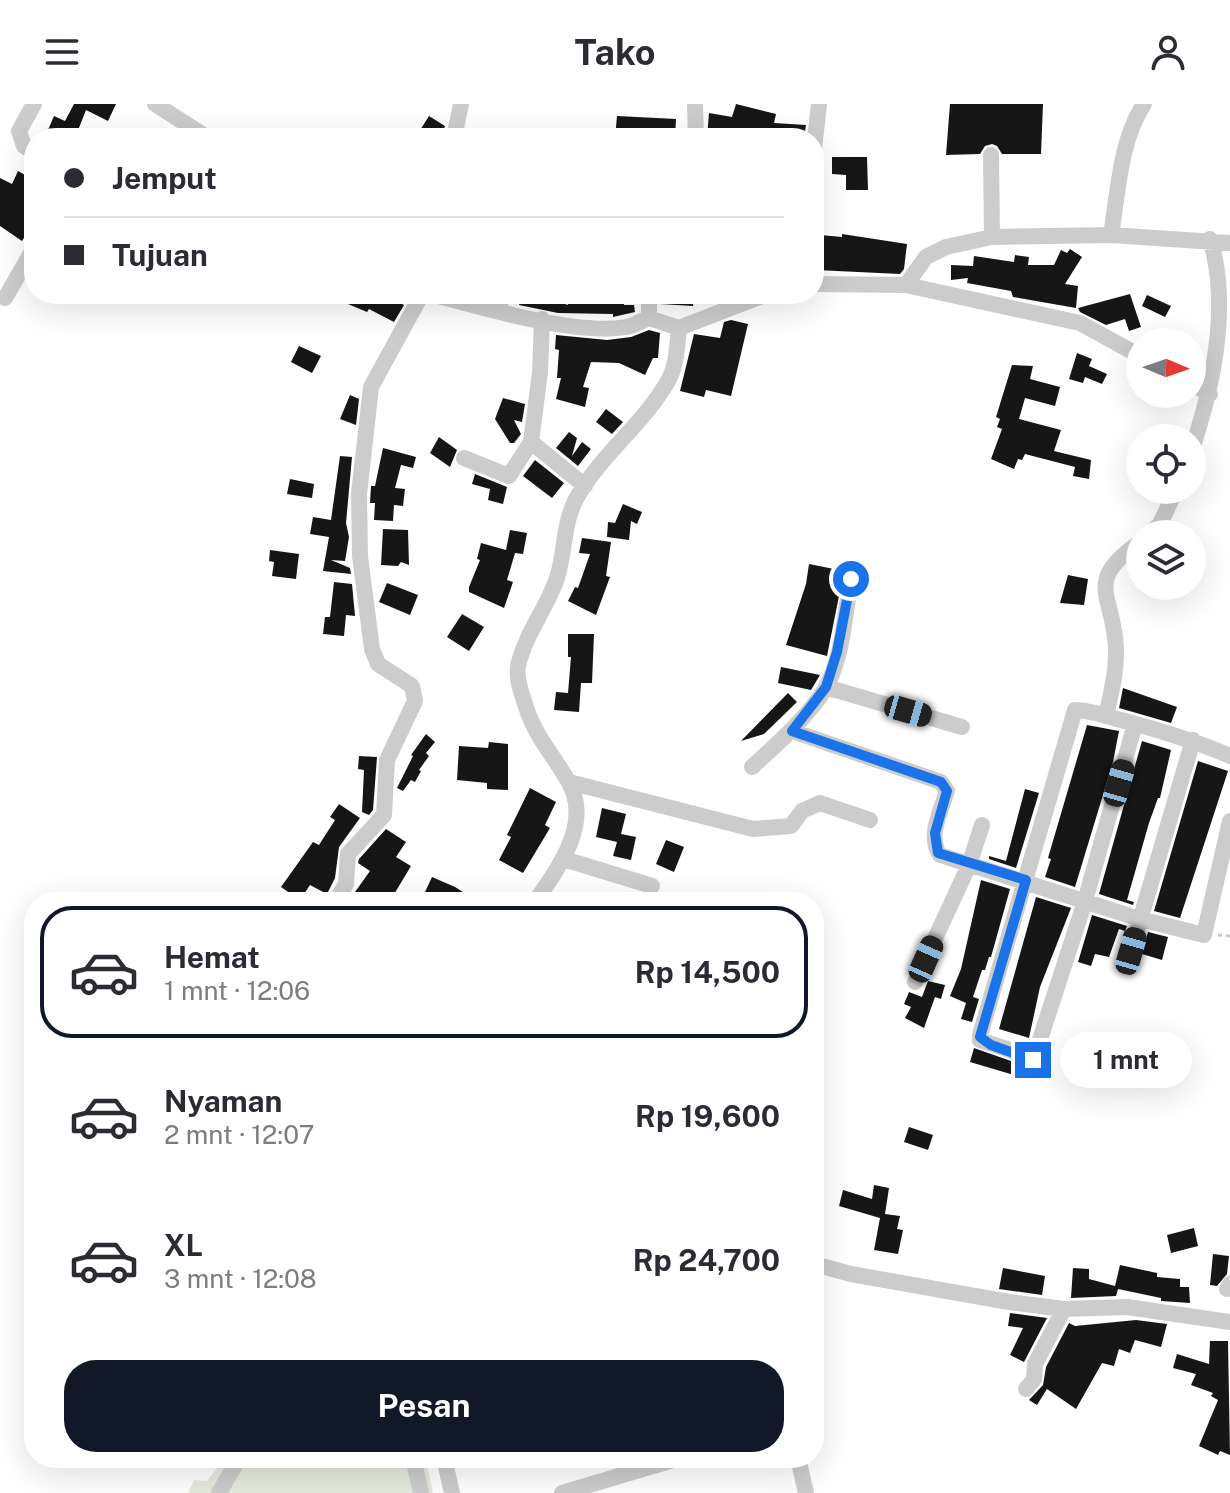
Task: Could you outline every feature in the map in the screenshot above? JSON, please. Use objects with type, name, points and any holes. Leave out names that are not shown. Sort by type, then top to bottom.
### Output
[{"type":"street","points":[[24,146],[19,131],[34,104]]},
{"type":"street","points":[[155,104],[192,128]]},
{"type":"street","points":[[456,128],[461,104]]},
{"type":"street","points":[[695,104],[696,128]]},
{"type":"street","points":[[816,128],[819,104]]},
{"type":"street","points":[[1111,235],[1126,151],[1144,104]]},
{"type":"street","points":[[991,155],[992,237]]},
{"type":"street","points":[[906,285],[926,257],[946,247],[992,237],[1111,235],[1210,239],[1230,243]]},
{"type":"street","points":[[1200,424],[1221,360],[1229,313],[1222,258],[1210,239]]},
{"type":"street","points":[[5,298],[24,265]]},
{"type":"street","points":[[824,284],[906,285],[1080,323],[1126,348]]},
{"type":"street","points":[[344,892],[348,854],[384,815],[390,750],[415,696],[412,686],[386,670],[375,658],[368,626],[358,528],[368,399],[375,376],[416,304]]},
{"type":"street","points":[[470,304],[598,329],[626,327],[649,318],[679,328],[741,304]]},
{"type":"street","points":[[497,311],[500,304]]},
{"type":"street","points":[[649,304],[649,318]]},
{"type":"street","points":[[464,458],[509,476],[531,442],[540,372],[542,319]]},
{"type":"street","points":[[542,892],[564,859],[577,815],[576,800],[569,782],[539,738],[529,717],[517,675],[528,636],[558,575],[562,544],[574,503],[668,382],[677,353],[679,328]]},
{"type":"street","points":[[1206,392],[1210,394]]},
{"type":"street","points":[[531,442],[585,486]]},
{"type":"street","points":[[1106,716],[1116,666],[1116,642],[1105,596],[1105,581],[1111,567],[1126,554]]},
{"type":"street","points":[[752,767],[792,731],[826,687],[837,652],[851,579]]},
{"type":"street","points":[[826,687],[962,727]]},
{"type":"street","points":[[1135,724],[1085,901],[1034,1058],[991,1045],[980,1037],[1075,710],[1106,716],[1135,724],[1193,740],[1230,756]]},
{"type":"street","points":[[792,731],[941,782],[947,791],[935,833],[935,846],[940,855],[1026,880],[1140,919],[1204,935],[1230,821]]},
{"type":"street","points":[[1131,951],[1193,740]]},
{"type":"street","points":[[569,782],[753,829],[791,826],[802,811],[820,803],[870,820]]},
{"type":"street","points":[[915,982],[969,865],[982,825]]},
{"type":"street","points":[[564,859],[652,886]]},
{"type":"street","points":[[824,1266],[919,1286],[1064,1309],[1127,1307],[1230,1322]]},
{"type":"street","points":[[1026,1389],[1034,1379],[1035,1364],[1064,1309]]},
{"type":"street","points":[[219,1493],[233,1468]]},
{"type":"street","points":[[415,1468],[421,1493]]},
{"type":"street","points":[[446,1468],[452,1493]]},
{"type":"street","points":[[562,1493],[646,1468]]},
{"type":"street","points":[[800,1468],[806,1493]]},
{"type":"shaded area","points":[[217,1468],[428,1468],[433,1493],[188,1493],[194,1480],[207,1481]]},
{"type":"building","points":[[74,104],[116,104],[108,121],[86,110],[79,128],[49,128],[54,116],[65,121]]},
{"type":"building","points":[[736,104],[776,114],[774,123],[806,125],[806,128],[708,128],[709,113],[732,117]]},
{"type":"building","points":[[950,104],[1043,104],[1041,154],[1002,154],[992,144],[985,146],[980,154],[946,155]]},
{"type":"building","points":[[429,116],[445,126],[444,128],[421,128]]},
{"type":"building","points":[[617,116],[676,119],[676,128],[616,128]]},
{"type":"building","points":[[832,157],[867,157],[868,190],[846,190],[846,175],[832,174]]},
{"type":"building","points":[[18,171],[24,174],[22,241],[0,226],[0,178],[12,184]]},
{"type":"building","points":[[842,234],[907,244],[904,269],[900,274],[824,270],[824,235],[842,237]]},
{"type":"building","points":[[1070,249],[1082,257],[1065,284],[1078,286],[1076,308],[1013,297],[1011,291],[967,283],[968,278],[951,280],[951,265],[973,266],[974,256],[1014,262],[1015,255],[1029,257],[1028,265],[1054,265],[1061,250],[1067,253]]},
{"type":"building","points":[[1130,294],[1141,327],[1128,328],[1125,319],[1106,325],[1078,308]]},
{"type":"building","points":[[1147,295],[1171,306],[1165,317],[1142,306]]},
{"type":"building","points":[[348,304],[404,305],[394,322],[369,309],[367,312]]},
{"type":"building","points":[[624,304],[634,305],[635,312],[613,317],[613,314],[558,313],[519,305]]},
{"type":"building","points":[[731,320],[748,324],[731,396],[706,390],[704,397],[680,391],[694,334],[720,338],[724,322]]},
{"type":"building","points":[[649,330],[660,333],[658,358],[653,358],[645,375],[619,363],[591,362],[583,387],[589,388],[585,407],[556,399],[561,378],[557,378],[559,350],[555,349],[556,335],[607,340],[631,337]]},
{"type":"building","points":[[299,346],[321,356],[312,373],[291,362]]},
{"type":"building","points":[[1077,353],[1092,359],[1089,366],[1107,374],[1102,384],[1085,377],[1083,383],[1069,379]]},
{"type":"building","points":[[1012,365],[1033,366],[1030,379],[1060,387],[1055,406],[1025,398],[1019,419],[1061,430],[1054,451],[1091,460],[1089,479],[1073,476],[1075,467],[1025,454],[1022,460],[1018,459],[1014,469],[991,459],[1002,429],[997,427],[1000,419],[996,417]]},
{"type":"building","points":[[350,395],[359,399],[356,425],[340,419]]},
{"type":"building","points":[[503,398],[525,404],[522,422],[514,420],[521,434],[514,443],[510,443],[495,419]]},
{"type":"building","points":[[606,409],[623,422],[612,434],[596,422]]},
{"type":"building","points":[[569,432],[577,438],[572,456],[582,442],[591,449],[578,466],[556,448]]},
{"type":"building","points":[[439,437],[457,450],[450,467],[430,453]]},
{"type":"building","points":[[383,448],[416,457],[413,468],[401,465],[395,488],[405,489],[403,506],[394,505],[393,521],[374,520],[375,503],[370,503],[371,486],[375,486]]},
{"type":"building","points":[[340,456],[352,457],[346,523],[349,537],[345,561],[331,560],[350,568],[351,574],[323,571],[329,537],[310,534],[313,517],[331,520]]},
{"type":"building","points":[[535,460],[564,483],[552,498],[523,476]]},
{"type":"building","points":[[475,474],[507,487],[503,504],[488,500],[490,489],[472,484]]},
{"type":"building","points":[[290,479],[314,484],[312,498],[287,494]]},
{"type":"building","points":[[623,504],[642,512],[637,524],[631,521],[629,540],[607,537],[608,522],[615,523]]},
{"type":"building","points":[[383,529],[408,530],[409,565],[401,562],[398,566],[381,565]]},
{"type":"building","points":[[510,530],[527,533],[523,554],[515,553],[507,580],[513,582],[504,608],[469,592],[469,587],[480,560],[477,559],[481,543],[506,550]]},
{"type":"building","points":[[582,538],[611,542],[606,576],[610,577],[596,615],[568,601],[575,587],[578,588],[590,554],[579,553]]},
{"type":"building","points":[[270,550],[299,554],[296,579],[272,576],[274,562],[269,561]]},
{"type":"building","points":[[809,564],[844,571],[827,656],[786,645],[806,584]]},
{"type":"building","points":[[1068,575],[1088,579],[1084,605],[1060,603]]},
{"type":"building","points":[[334,582],[352,584],[355,616],[346,615],[344,636],[323,634],[325,617],[330,617]]},
{"type":"building","points":[[387,583],[418,595],[410,615],[379,602]]},
{"type":"building","points":[[462,614],[484,627],[469,651],[447,637]]},
{"type":"building","points":[[568,634],[594,634],[592,683],[581,683],[579,712],[554,710],[556,692],[568,693],[571,657],[568,657]]},
{"type":"building","points":[[781,667],[820,675],[811,690],[778,683]]},
{"type":"building","points":[[1123,688],[1177,707],[1171,723],[1119,708]]},
{"type":"building","points":[[788,693],[797,702],[764,734],[741,741]]},
{"type":"building","points":[[1087,725],[1119,731],[1113,762],[1075,887],[1045,877]]},
{"type":"building","points":[[426,734],[435,742],[426,753],[429,756],[415,782],[411,780],[403,791],[397,788],[411,755]]},
{"type":"building","points":[[1142,741],[1171,750],[1160,798],[1149,823],[1127,900],[1134,902],[1133,905],[1099,894]]},
{"type":"building","points":[[489,742],[508,744],[508,790],[487,789],[487,783],[457,780],[459,746],[488,748]]},
{"type":"building","points":[[359,756],[377,757],[373,810],[369,815],[362,812],[364,770],[358,769]]},
{"type":"building","points":[[1198,761],[1228,771],[1180,918],[1154,911]]},
{"type":"building","points":[[530,788],[556,802],[545,825],[550,828],[523,873],[499,860],[511,837],[507,835]]},
{"type":"building","points":[[1025,789],[1039,793],[1016,868],[989,859],[989,856],[1006,861]]},
{"type":"building","points":[[339,804],[360,818],[339,847],[335,878],[328,892],[310,885],[305,892],[288,892],[281,887],[313,842],[319,845],[335,820],[330,817]]},
{"type":"building","points":[[602,808],[626,814],[621,834],[636,837],[631,860],[613,856],[617,842],[596,837]]},
{"type":"building","points":[[386,829],[406,842],[396,857],[411,866],[395,892],[355,892],[370,871],[358,863]]},
{"type":"building","points":[[666,840],[684,847],[674,872],[656,864]]},
{"type":"building","points":[[432,877],[463,892],[425,892]]},
{"type":"building","points":[[981,880],[1010,889],[991,957],[985,970],[982,970],[973,997],[979,999],[972,1022],[961,1019],[966,1003],[950,996],[961,969]]},
{"type":"building","points":[[1036,897],[1071,908],[1040,987],[1029,1038],[999,1029]]},
{"type":"building","points":[[1092,915],[1127,926],[1125,931],[1119,929],[1109,957],[1095,954],[1091,966],[1078,962]]},
{"type":"building","points":[[1148,932],[1168,937],[1162,960],[1142,954]]},
{"type":"building","points":[[928,981],[945,985],[941,999],[935,997],[924,1028],[905,1018],[911,1007],[904,1004],[909,992],[922,997]]},
{"type":"building","points":[[974,1048],[1034,1069],[1031,1080],[970,1062]]},
{"type":"building","points":[[909,1127],[933,1135],[928,1150],[904,1142]]},
{"type":"building","points":[[874,1185],[889,1188],[885,1214],[900,1216],[897,1229],[903,1230],[898,1254],[874,1250],[880,1218],[839,1206],[843,1190],[872,1199]]},
{"type":"building","points":[[1194,1228],[1198,1246],[1171,1253],[1167,1235]]},
{"type":"building","points":[[1213,1254],[1229,1256],[1227,1274],[1217,1286],[1210,1285]]},
{"type":"building","points":[[1120,1265],[1157,1273],[1157,1277],[1180,1279],[1180,1287],[1189,1287],[1190,1303],[1161,1301],[1161,1298],[1118,1289],[1116,1296],[1071,1298],[1073,1268],[1089,1269],[1089,1279],[1115,1286]]},
{"type":"building","points":[[1003,1268],[1045,1276],[1042,1295],[999,1289]]},
{"type":"building","points":[[1010,1313],[1047,1318],[1024,1362],[1010,1355],[1023,1328],[1008,1326]]},
{"type":"building","points":[[1136,1320],[1167,1324],[1161,1347],[1135,1340],[1130,1353],[1119,1349],[1114,1366],[1102,1363],[1076,1409],[1047,1389],[1037,1405],[1029,1400],[1043,1385],[1046,1367],[1069,1323],[1075,1326]]},
{"type":"building","points":[[1210,1341],[1228,1341],[1230,1455],[1220,1451],[1218,1455],[1199,1446],[1218,1400],[1211,1396],[1213,1393],[1191,1385],[1196,1374],[1173,1368],[1177,1354],[1209,1364]]},
{"type":"route","points":[[851,579],[837,652],[826,687],[792,731],[941,782],[947,791],[935,833],[938,853],[945,858],[1026,880],[980,1040],[1033,1060]]}]
